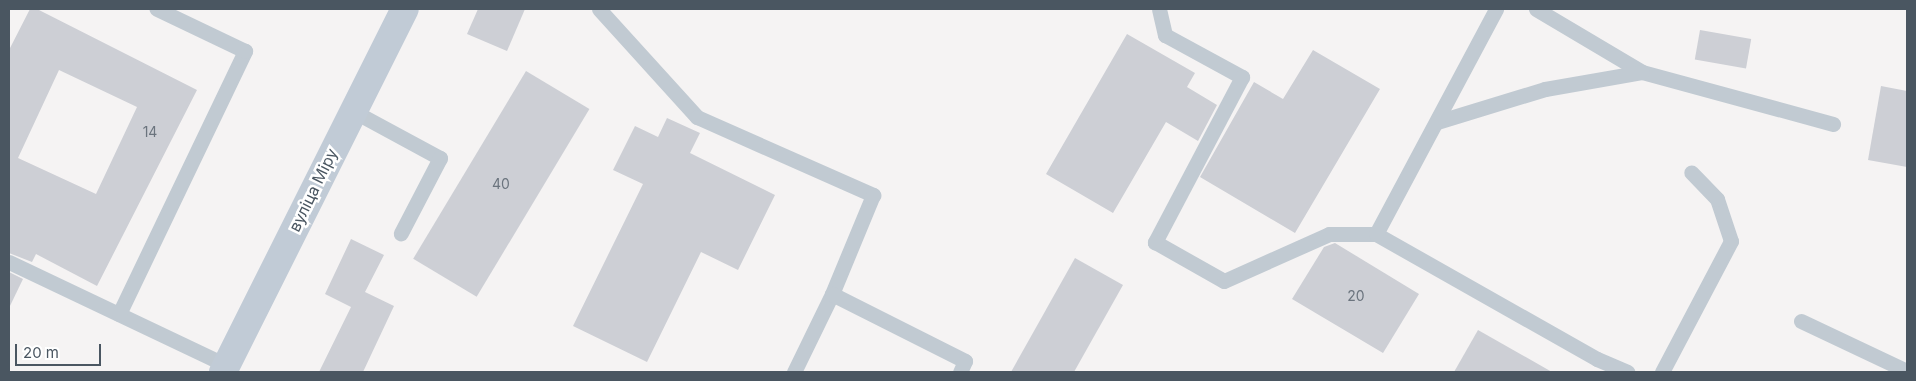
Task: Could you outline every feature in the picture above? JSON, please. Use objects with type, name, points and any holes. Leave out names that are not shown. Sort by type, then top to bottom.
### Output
[{"type":"street","name":"вуліца Міру","points":[[225,369],[405,9]]},
{"type":"lane","points":[[119,314],[245,51],[157,9]]},
{"type":"lane","points":[[599,9],[697,117],[873,195],[832,294],[794,372]]},
{"type":"lane","points":[[1159,9],[1165,35],[1242,77],[1155,242],[1224,281],[1329,234],[1376,234],[1597,360],[1627,372]]},
{"type":"lane","points":[[1376,234],[1496,9]]},
{"type":"lane","points":[[1536,9],[1642,72],[1833,124]]},
{"type":"lane","points":[[1437,122],[1545,89],[1642,72]]},
{"type":"lane","points":[[353,111],[440,158],[401,233]]},
{"type":"lane","points":[[1662,372],[1676,351],[1732,241],[1718,200],[1691,172]]},
{"type":"lane","points":[[9,262],[119,314],[225,369]]},
{"type":"lane","points":[[832,294],[965,361],[960,372]]},
{"type":"lane","points":[[1801,321],[1907,371]]},
{"type":"building","points":[[30,9],[37,9],[197,90],[97,286],[36,254],[32,262],[9,253],[9,50]],"holes":[[[59,70],[137,107],[96,194],[18,158]]]},
{"type":"building","points":[[478,9],[525,9],[507,51],[467,34]]},
{"type":"building","points":[[1700,30],[1751,39],[1746,69],[1695,60]]},
{"type":"building","points":[[1127,34],[1195,73],[1187,87],[1217,105],[1198,141],[1166,122],[1113,213],[1046,174]]},
{"type":"building","points":[[1313,50],[1380,89],[1295,233],[1200,177],[1254,82],[1283,99]]},
{"type":"building","points":[[526,71],[589,109],[477,297],[413,259]]},
{"type":"building","points":[[1881,86],[1907,91],[1907,167],[1868,160]]},
{"type":"building","points":[[667,118],[700,133],[690,153],[775,195],[738,270],[701,252],[647,362],[573,326],[643,184],[613,170],[635,126],[658,137]]},
{"type":"building","points":[[351,239],[384,255],[365,292],[394,306],[363,372],[319,372],[351,307],[325,294]]},
{"type":"building","points":[[1335,243],[1419,294],[1383,353],[1292,299],[1324,247]]},
{"type":"building","points":[[1075,258],[1123,285],[1074,372],[1011,372]]},
{"type":"building","points":[[9,272],[23,279],[9,308]]},
{"type":"building","points":[[1478,330],[1552,372],[1454,372]]}]
